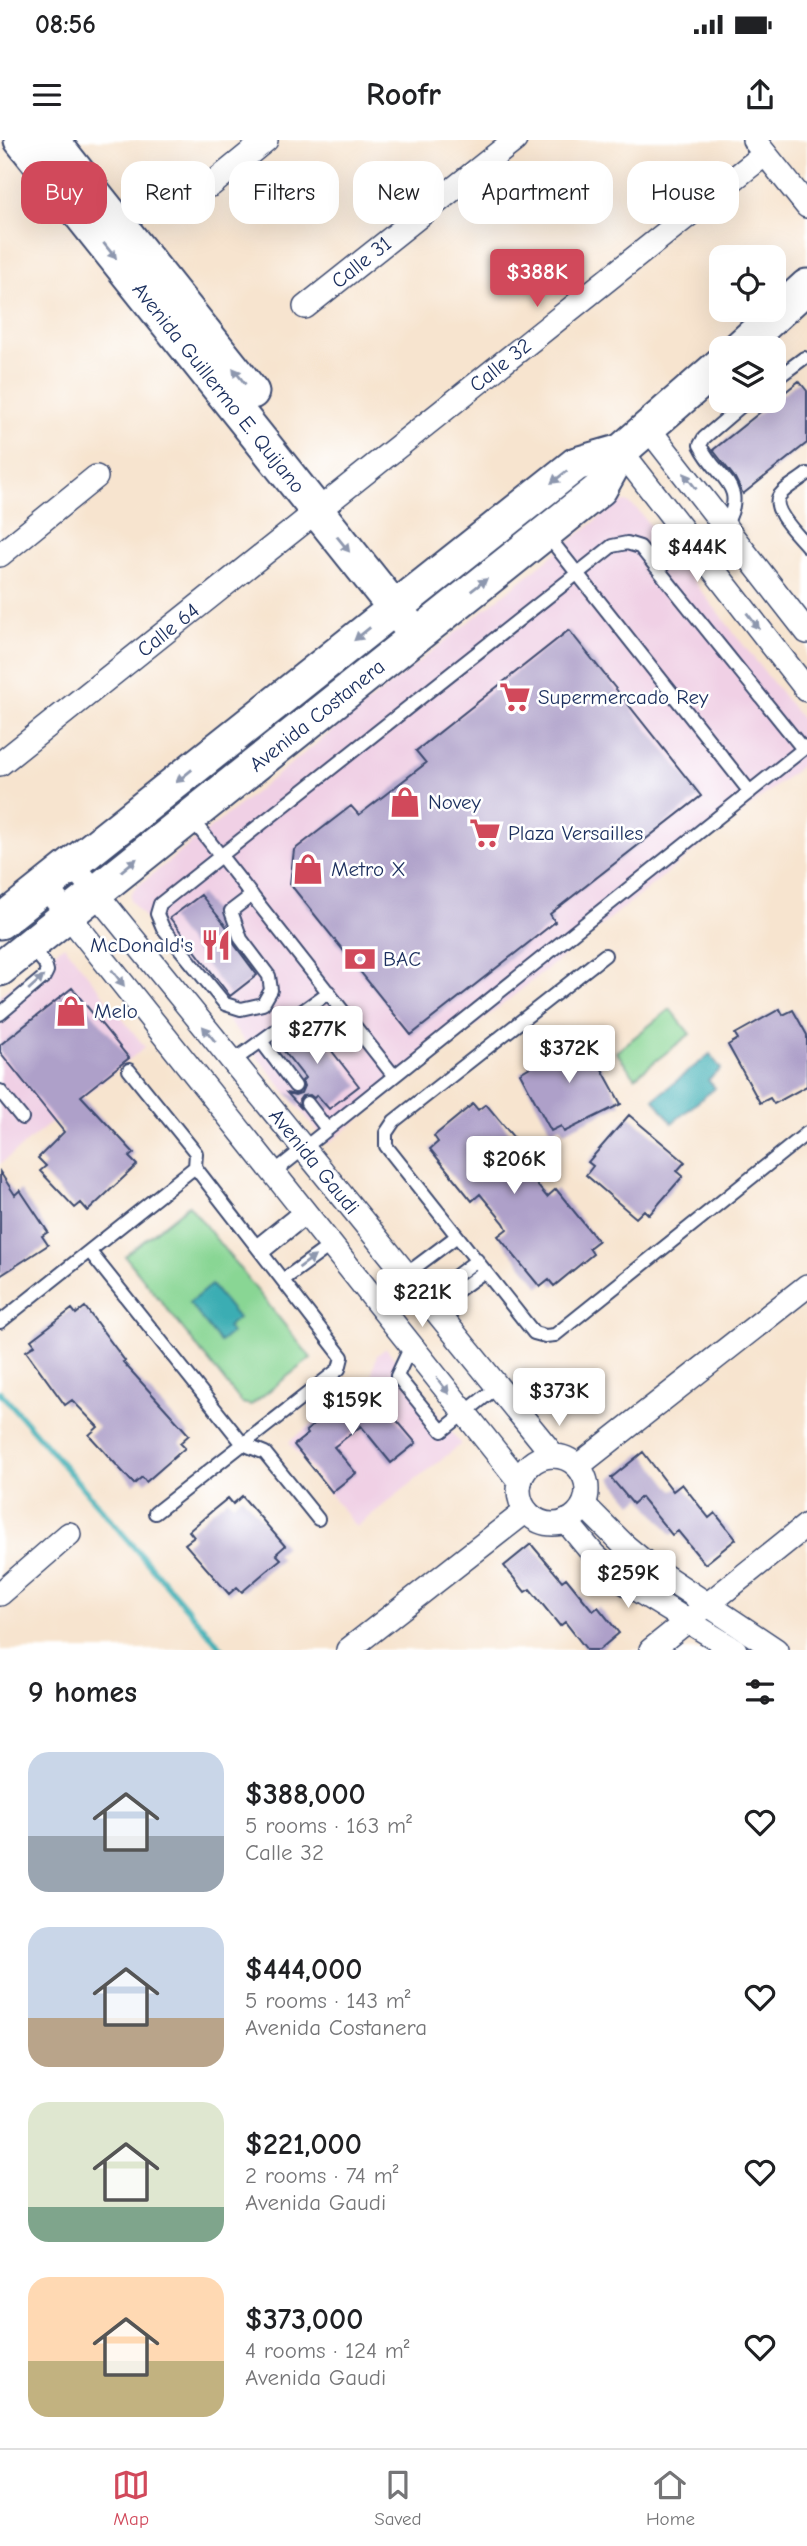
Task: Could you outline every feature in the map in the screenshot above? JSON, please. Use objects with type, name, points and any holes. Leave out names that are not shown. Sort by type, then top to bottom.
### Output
[{"type":"street","name":"Avenida Guillermo E. Quijano","points":[[22,140],[327,505],[425,628]]},
{"type":"street","name":"Avenida Guillermo E. Quijano","points":[[51,140],[327,505]]},
{"type":"street","points":[[215,182],[266,140]]},
{"type":"street","name":"Calle 31","points":[[305,307],[515,140]]},
{"type":"street","name":"Calle 32","points":[[327,505],[759,147]]},
{"type":"street","points":[[759,147],[807,206]]},
{"type":"street","points":[[752,336],[807,286]]},
{"type":"street","name":"Avenida Costanera","points":[[0,969],[600,489],[621,451],[709,375]]},
{"type":"street","points":[[648,428],[807,632]]},
{"type":"street","points":[[621,451],[807,690]]},
{"type":"street","name":"Avenida Costanera","points":[[0,922],[576,464],[621,451]]},
{"type":"street","points":[[0,555],[96,477]]},
{"type":"street","name":"Calle 64","points":[[0,764],[327,505]]},
{"type":"street","name":"Avenida Gaudi","points":[[73,865],[554,1456]]},
{"type":"street","name":"Avenida Gaudi","points":[[45,886],[465,1414],[523,1476]]},
{"type":"street","points":[[331,1245],[355,1213]]},
{"type":"street","points":[[578,1466],[807,1286]]},
{"type":"street","points":[[393,1323],[425,1299]]},
{"type":"street","points":[[554,1456],[567,1458],[578,1466],[587,1485],[584,1505],[573,1517],[566,1521],[549,1523],[540,1521],[526,1511],[519,1492],[523,1476],[534,1462],[554,1456]]},
{"type":"street","points":[[584,1505],[648,1565],[776,1650]]},
{"type":"street","points":[[348,1650],[526,1511]]},
{"type":"street","points":[[566,1521],[594,1555],[624,1582],[734,1650]]},
{"type":"street","points":[[651,1650],[807,1525]]},
{"type":"street","points":[[0,1594],[69,1534]]},
{"type":"lane","points":[[786,372],[804,358]]},
{"type":"lane","points":[[725,526],[734,510],[735,494],[701,445],[704,438],[733,413]]},
{"type":"lane","points":[[807,474],[779,496],[776,504],[779,512],[807,546]]},
{"type":"lane","points":[[546,533],[750,792]]},
{"type":"lane","points":[[252,895],[231,911],[241,939],[269,976],[271,990],[263,1004],[241,1009],[225,1004],[163,928],[157,914],[160,904],[612,546],[627,543],[640,547],[805,748],[273,1172]]},
{"type":"lane","points":[[190,816],[394,1076]]},
{"type":"lane","points":[[0,1014],[44,977],[47,971],[45,964],[30,946]]},
{"type":"lane","points":[[605,955],[394,1121],[386,1133],[386,1146],[534,1333],[555,1335],[807,1133]]},
{"type":"lane","points":[[232,1062],[329,992]]},
{"type":"lane","points":[[261,1041],[295,1087]]},
{"type":"lane","points":[[129,1070],[195,1153],[195,1167],[342,1357],[339,1368],[155,1513]]},
{"type":"lane","points":[[0,1091],[22,1118]]},
{"type":"lane","points":[[307,1103],[327,1129]]},
{"type":"lane","points":[[0,1322],[195,1167]]},
{"type":"lane","points":[[259,1249],[305,1212]]},
{"type":"lane","points":[[405,1275],[457,1236]]},
{"type":"lane","points":[[283,1280],[331,1245]]},
{"type":"lane","points":[[90,1252],[243,1444],[265,1453],[318,1519]]},
{"type":"lane","points":[[425,1299],[449,1297],[481,1266]]},
{"type":"lane","points":[[465,1414],[497,1387]]},
{"type":"shaded area","points":[[627,502],[637,509],[807,726],[807,761],[328,1144],[131,901],[130,895],[134,889],[618,503]]},
{"type":"shaded area","points":[[64,945],[145,1047],[0,1164],[0,995]]},
{"type":"shaded area","points":[[386,1348],[461,1444],[356,1527],[289,1442],[371,1377],[377,1355]]},
{"type":"green space","points":[[385,635],[388,637],[388,644],[110,860],[108,856]]},
{"type":"green space","points":[[670,1009],[690,1034],[635,1077],[616,1052]]},
{"type":"green space","points":[[189,1205],[311,1358],[251,1405],[242,1403],[125,1256]]},
{"type":"water","points":[[710,1054],[721,1069],[708,1080],[715,1088],[672,1123],[654,1099]]},
{"type":"water","points":[[211,1285],[238,1318],[227,1327],[231,1333],[220,1342],[189,1303]]},
{"type":"building","points":[[799,381],[807,391],[807,443],[743,494],[735,478],[713,450],[759,413],[786,413],[786,391]]},
{"type":"building","name":"Plaza Versailles","points":[[569,630],[701,796],[550,914],[555,922],[411,1035],[290,884],[294,850],[351,806],[359,815],[426,763],[416,751]]},
{"type":"building","name":"McDonald's","points":[[201,895],[229,930],[234,944],[257,975],[230,996],[170,918]]},
{"type":"building","points":[[72,988],[129,1058],[81,1096],[134,1153],[129,1157],[137,1165],[88,1211],[81,1203],[75,1208],[40,1171],[46,1166],[38,1158],[64,1132],[0,1052],[0,1045]]},
{"type":"building","points":[[780,1009],[783,1015],[793,1010],[807,1035],[807,1086],[774,1104],[770,1098],[760,1103],[728,1045],[738,1039],[735,1034]]},
{"type":"building","points":[[307,1019],[359,1086],[329,1109],[317,1095],[314,1098],[310,1095],[302,1096],[299,1100],[300,1107],[287,1093],[301,1093],[304,1086],[302,1081],[305,1078],[276,1041]]},
{"type":"building","points":[[571,1037],[575,1043],[585,1038],[621,1104],[564,1132],[561,1126],[551,1131],[520,1073],[530,1067],[527,1061]]},
{"type":"building","points":[[473,1104],[478,1110],[486,1104],[528,1155],[520,1162],[523,1168],[547,1197],[556,1189],[598,1241],[589,1248],[593,1254],[554,1286],[549,1280],[540,1287],[498,1236],[507,1229],[504,1223],[480,1194],[472,1201],[430,1149],[438,1142],[434,1136]]},
{"type":"building","points":[[629,1115],[685,1162],[677,1171],[683,1176],[649,1215],[644,1210],[636,1218],[586,1175],[593,1166],[588,1162]]},
{"type":"building","points":[[0,1172],[15,1195],[20,1190],[48,1232],[42,1236],[48,1245],[0,1276]]},
{"type":"building","points":[[85,1307],[125,1361],[123,1362],[189,1435],[180,1443],[185,1448],[146,1482],[142,1477],[134,1484],[89,1435],[98,1427],[72,1400],[65,1405],[26,1351],[35,1345],[31,1340],[72,1309],[76,1314]]},
{"type":"building","points":[[361,1387],[373,1402],[378,1398],[416,1443],[391,1463],[361,1426],[334,1447],[356,1473],[332,1492],[294,1445],[308,1434],[306,1431]]},
{"type":"building","points":[[643,1452],[673,1491],[682,1484],[709,1518],[715,1513],[736,1539],[705,1564],[678,1531],[672,1535],[641,1497],[633,1504],[611,1478]]},
{"type":"building","points":[[242,1496],[285,1546],[276,1554],[281,1559],[242,1592],[237,1587],[229,1594],[185,1544],[194,1537],[189,1531],[212,1511],[228,1498],[233,1504]]},
{"type":"building","points":[[531,1544],[562,1581],[566,1578],[593,1611],[598,1607],[619,1633],[599,1650],[587,1650],[565,1622],[560,1626],[530,1589],[525,1592],[504,1566]]},
{"type":"waterway","points":[[0,1392],[223,1650]]},
{"type":"place","name":"Supermercado Rey","points":[[515,697]]},
{"type":"place","name":"Novey","points":[[405,802]]},
{"type":"place","name":"Plaza Versailles","points":[[485,833]]},
{"type":"place","name":"Metro X","points":[[308,869]]},
{"type":"place","name":"McDonald's","points":[[216,945]]},
{"type":"place","name":"BAC","points":[[360,959]]},
{"type":"place","name":"Melo","points":[[71,1011]]}]
